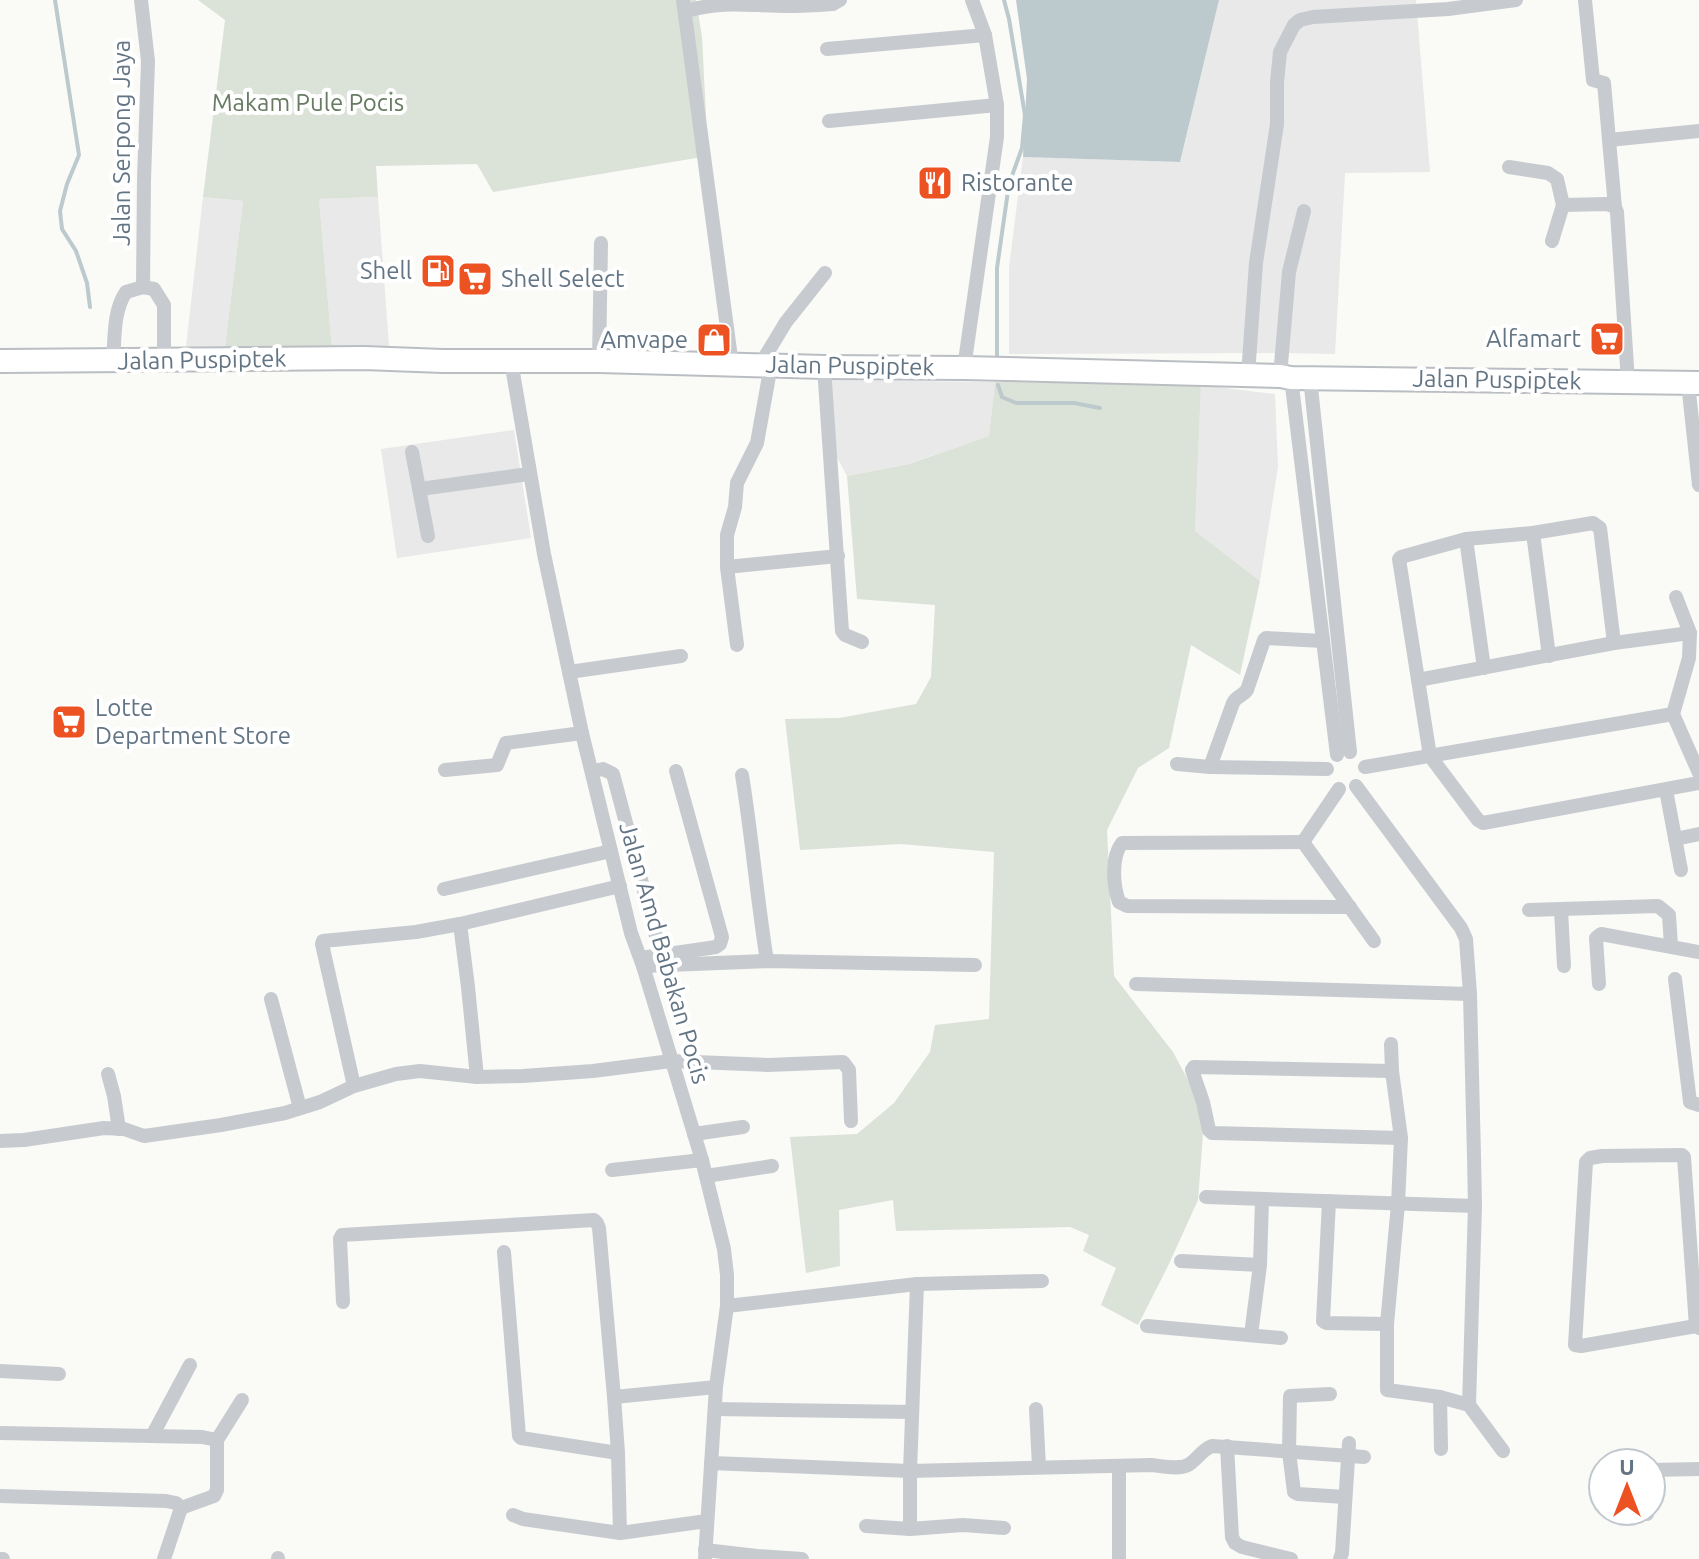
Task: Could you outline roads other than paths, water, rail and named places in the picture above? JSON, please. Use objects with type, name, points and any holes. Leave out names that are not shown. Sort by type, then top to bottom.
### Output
[{"type":"main road","name":"Jalan Puspiptek","points":[[0,361],[364,358],[599,361],[1693,383]]},
{"type":"street","name":"Jalan Serpong Jaya","points":[[141,0],[148,61],[143,287]]},
{"type":"street","points":[[732,365],[684,6],[726,1],[833,4],[840,0]]},
{"type":"street","points":[[964,368],[997,137],[997,105],[985,35],[972,0]]},
{"type":"street","points":[[1248,375],[1256,263],[1277,124],[1280,52],[1294,25],[1313,17],[1448,9],[1516,0]]},
{"type":"street","points":[[1585,0],[1593,80],[1604,83],[1619,226],[1628,382]]},
{"type":"street","points":[[827,49],[985,35]]},
{"type":"street","points":[[829,121],[997,105]]},
{"type":"street","points":[[1609,140],[1699,131]]},
{"type":"street","points":[[1509,167],[1548,173],[1557,179],[1563,205],[1552,241]]},
{"type":"street","points":[[1563,205],[1607,204],[1615,207]]},
{"type":"street","points":[[1304,211],[1289,272],[1294,377],[1323,641],[1344,754]]},
{"type":"street","points":[[599,361],[601,243]]},
{"type":"street","points":[[737,645],[727,567],[727,535],[735,507],[737,483],[757,443],[766,365],[786,322],[825,273]]},
{"type":"street","points":[[113,361],[121,299],[126,292],[143,287],[154,289],[164,305],[164,360]]},
{"type":"street","name":"Jalan Amd Babakan Pocis","points":[[511,361],[529,474],[582,733],[631,933],[702,1160],[724,1249],[727,1306],[716,1387],[705,1554]]},
{"type":"street","points":[[824,367],[842,631],[862,642]]},
{"type":"street","points":[[1294,377],[1329,551],[1344,754]]},
{"type":"street","points":[[1693,383],[1699,485]]},
{"type":"street","points":[[412,452],[428,536]]},
{"type":"street","points":[[420,489],[529,474]]},
{"type":"street","points":[[1614,643],[1600,528],[1593,523],[1533,533],[1466,539],[1400,558],[1430,756],[1478,820],[1483,823],[1699,783]]},
{"type":"street","points":[[1533,533],[1549,656]]},
{"type":"street","points":[[1466,539],[1484,668]]},
{"type":"street","points":[[1312,554],[1329,551]]},
{"type":"street","points":[[727,567],[838,556]]},
{"type":"street","points":[[1676,597],[1690,633],[1689,658],[1673,714],[1699,773]]},
{"type":"street","points":[[1418,680],[1614,643],[1690,633]]},
{"type":"street","points":[[1210,767],[1233,703],[1247,690],[1264,640],[1323,641]]},
{"type":"street","points":[[569,672],[681,656]]},
{"type":"street","points":[[1365,767],[1673,714]]},
{"type":"street","points":[[445,770],[497,765],[506,743],[582,733]]},
{"type":"street","points":[[1353,753],[1363,760],[1365,767],[1361,783],[1351,789],[1339,789],[1330,781],[1327,769],[1331,758],[1344,754],[1353,753]]},
{"type":"street","points":[[1177,764],[1327,769]]},
{"type":"street","points":[[593,771],[603,769],[613,774],[661,955]]},
{"type":"street","points":[[642,962],[661,955],[716,947],[722,937],[676,771]]},
{"type":"street","points":[[742,775],[767,961]]},
{"type":"street","points":[[1356,786],[1466,939],[1475,1206],[1469,1405]]},
{"type":"street","points":[[1303,842],[1339,789]]},
{"type":"street","points":[[1666,790],[1681,870]]},
{"type":"street","points":[[1675,839],[1699,834]]},
{"type":"street","points":[[1303,842],[1374,941]]},
{"type":"street","points":[[1303,842],[1122,843],[1115,859],[1119,902],[1127,906],[1350,907]]},
{"type":"street","points":[[444,889],[611,851]]},
{"type":"street","points":[[354,1086],[322,942],[460,924],[620,886]]},
{"type":"street","points":[[1529,910],[1658,906],[1669,915],[1671,946]]},
{"type":"street","points":[[1561,910],[1564,966]]},
{"type":"street","points":[[460,924],[477,1077]]},
{"type":"street","points":[[1599,984],[1596,938],[1599,934],[1699,952]]},
{"type":"street","points":[[642,962],[975,965]]},
{"type":"street","points":[[1675,979],[1690,1102],[1699,1105]]},
{"type":"street","points":[[1136,984],[1470,994]]},
{"type":"street","points":[[271,999],[300,1108]]},
{"type":"street","points":[[1391,1044],[1401,1138],[1387,1324],[1387,1390],[1440,1397],[1469,1405],[1503,1451]]},
{"type":"street","points":[[0,1141],[104,1128],[152,1135],[221,1125],[285,1113],[320,1102],[354,1086],[420,1071],[477,1077],[555,1075],[671,1061],[768,1065],[843,1062],[849,1070],[851,1121]]},
{"type":"street","points":[[1392,1071],[1194,1067],[1192,1070],[1212,1133],[1401,1138]]},
{"type":"street","points":[[108,1074],[119,1129]]},
{"type":"street","points":[[694,1134],[743,1127]]},
{"type":"street","points":[[1683,1156],[1695,1233],[1698,1327],[1575,1345],[1586,1162],[1590,1158],[1683,1156]]},
{"type":"street","points":[[612,1170],[702,1160]]},
{"type":"street","points":[[706,1176],[772,1166]]},
{"type":"street","points":[[1206,1197],[1475,1206]]},
{"type":"street","points":[[1251,1335],[1260,1265],[1262,1199]]},
{"type":"street","points":[[1329,1201],[1323,1321],[1387,1324]]},
{"type":"street","points":[[343,1302],[340,1239],[343,1234],[594,1220],[599,1228],[614,1397],[620,1533]]},
{"type":"street","points":[[504,1252],[519,1436],[618,1453]]},
{"type":"street","points":[[1181,1261],[1260,1265]]},
{"type":"street","points":[[727,1306],[917,1284],[1042,1281]]},
{"type":"street","points":[[910,1529],[917,1284]]},
{"type":"street","points":[[1147,1326],[1281,1338]]},
{"type":"street","points":[[152,1436],[190,1365]]},
{"type":"street","points":[[0,1371],[59,1374]]},
{"type":"street","points":[[614,1397],[716,1387]]},
{"type":"street","points":[[1330,1394],[1290,1396],[1289,1452],[1295,1493],[1345,1497]]},
{"type":"street","points":[[1440,1397],[1441,1449]]},
{"type":"street","points":[[181,1508],[214,1496],[217,1490],[217,1440],[242,1400]]},
{"type":"street","points":[[715,1409],[912,1412]]},
{"type":"street","points":[[1036,1409],[1039,1467]]},
{"type":"street","points":[[0,1433],[202,1437],[217,1440]]},
{"type":"street","points":[[711,1463],[910,1471],[1187,1466],[1212,1446],[1289,1452],[1348,1450],[1364,1457]]},
{"type":"street","points":[[1227,1446],[1232,1537],[1235,1543],[1291,1559]]},
{"type":"street","points":[[1340,1559],[1348,1450]]},
{"type":"street","points":[[1119,1466],[1119,1559]]},
{"type":"street","points":[[1667,1470],[1699,1469]]},
{"type":"street","points":[[0,1496],[166,1501],[176,1503],[181,1508]]},
{"type":"street","points":[[164,1559],[181,1508]]},
{"type":"street","points":[[513,1515],[620,1533],[707,1521]]},
{"type":"street","points":[[866,1526],[910,1529],[963,1525],[1004,1528]]},
{"type":"street","points":[[705,1554],[802,1559]]},
{"type":"waterway","points":[[55,0],[79,155],[60,211],[62,229],[76,251],[87,283],[90,307]]},
{"type":"waterway","points":[[997,356],[997,268],[1009,184],[1022,148],[1025,115],[1004,0]]},
{"type":"waterway","points":[[998,385],[1002,397],[1016,403],[1074,403],[1100,408]]},
{"type":"place","name":"Ristorante","points":[[935,183]]},
{"type":"place","name":"Shell","points":[[438,271]]},
{"type":"place","name":"Shell Select","points":[[475,279]]},
{"type":"place","name":"Alfamart","points":[[1607,339]]},
{"type":"place","name":"Amvape","points":[[714,340]]},
{"type":"place","name":"Lotte Department Store","points":[[69,722]]},
{"type":"park label","name":"Makam Pule Pocis","points":[[308,103]]}]
